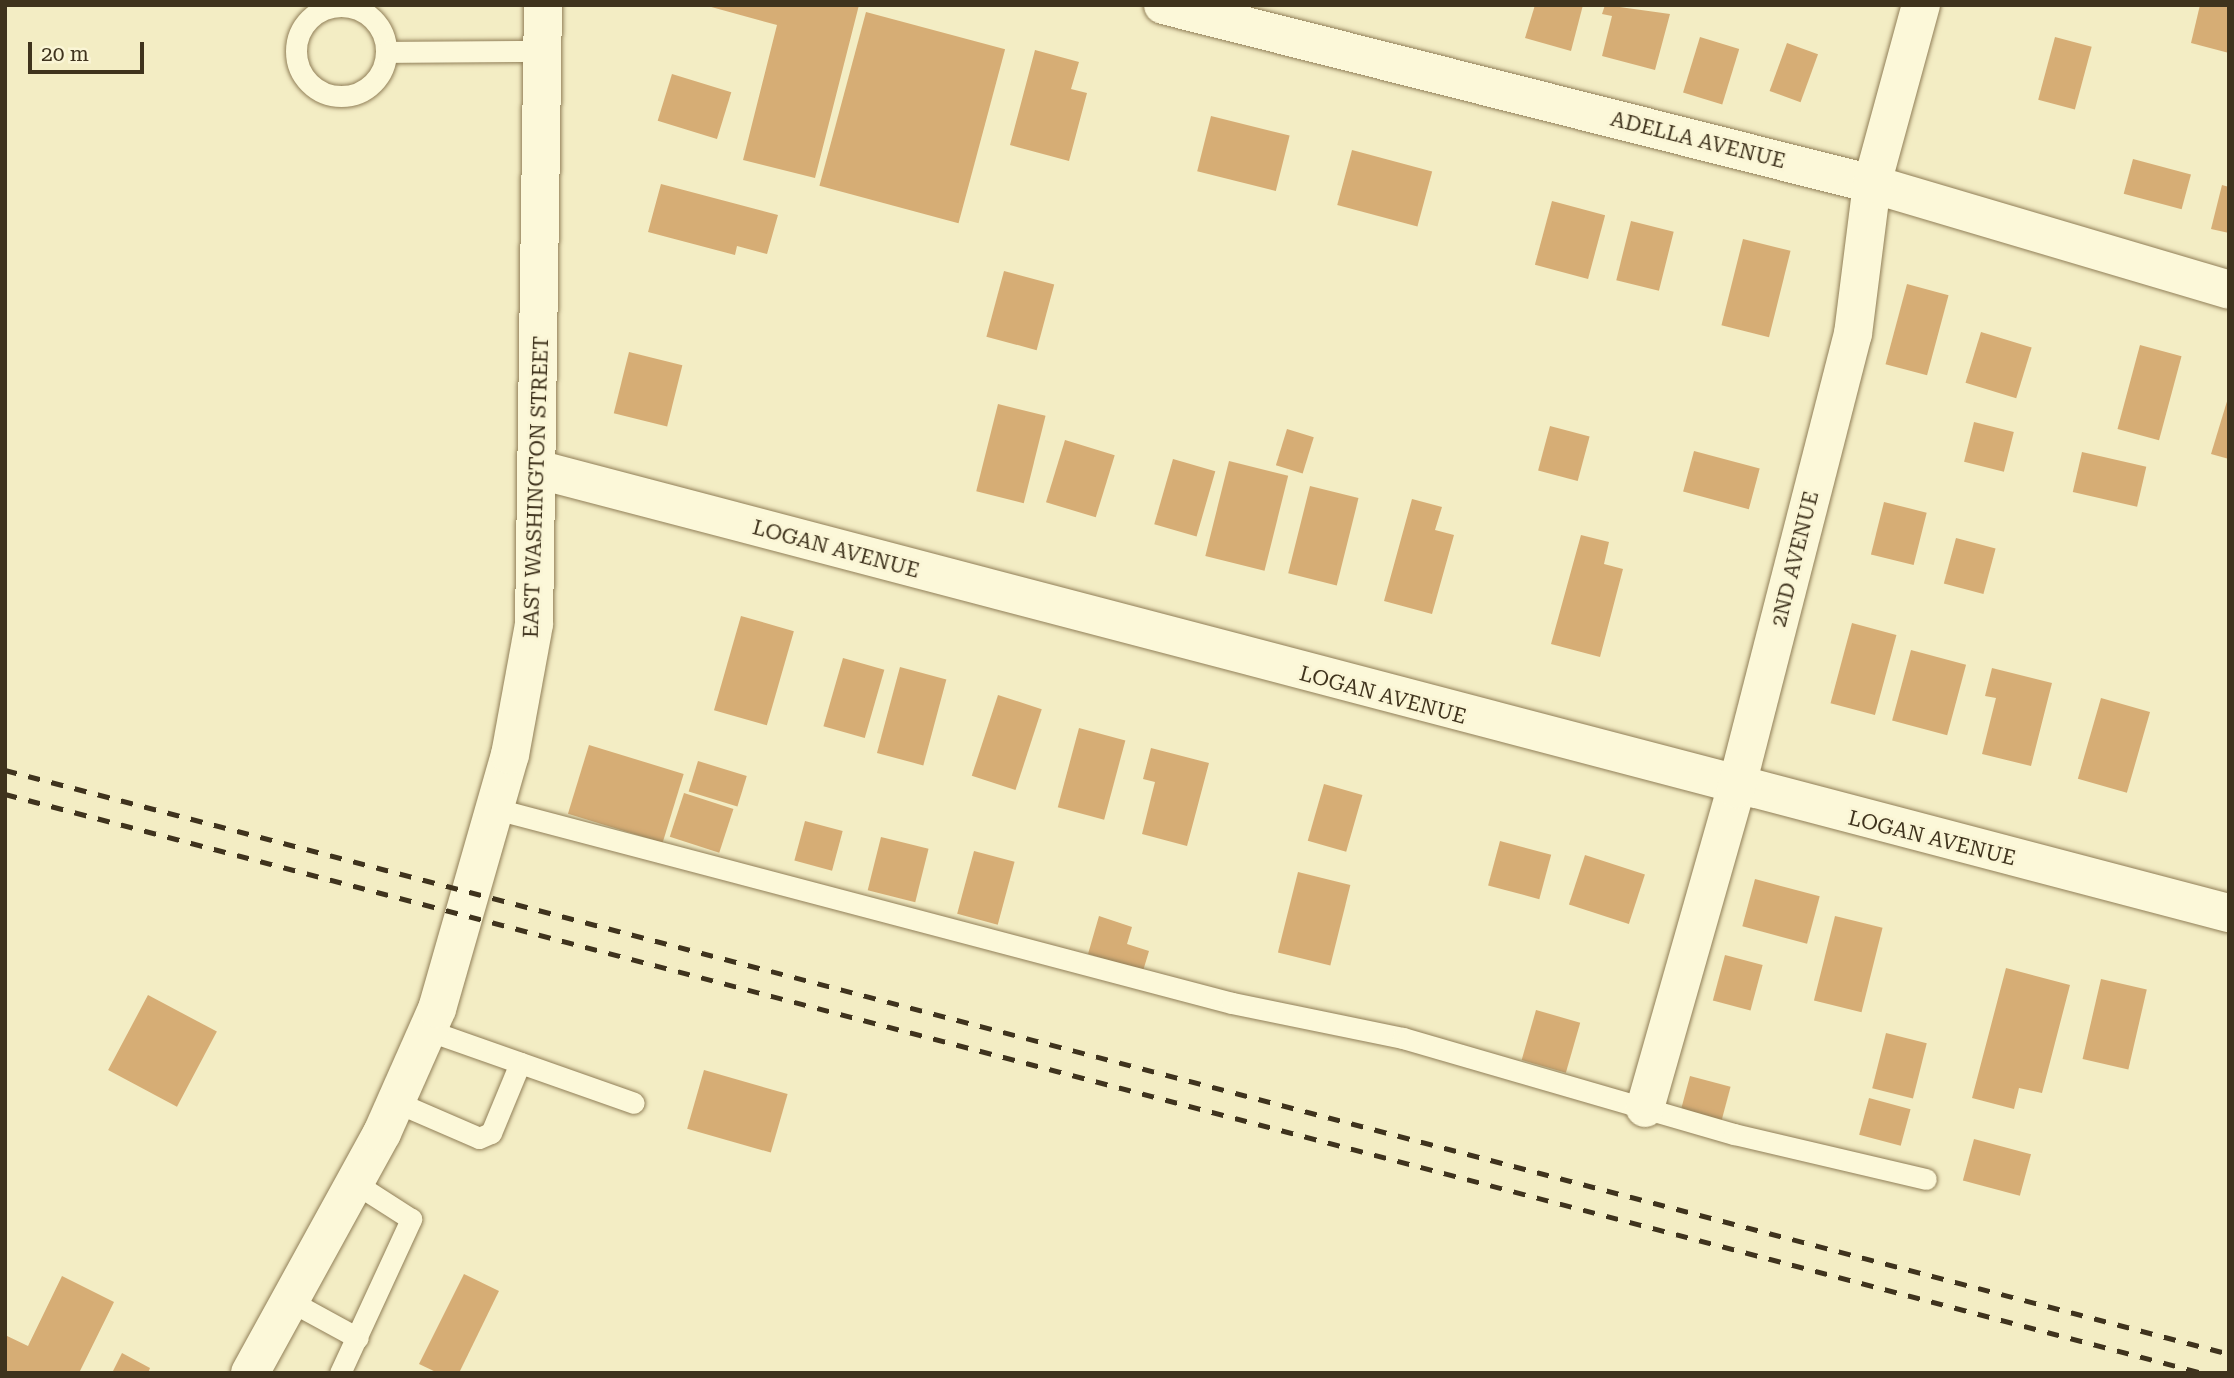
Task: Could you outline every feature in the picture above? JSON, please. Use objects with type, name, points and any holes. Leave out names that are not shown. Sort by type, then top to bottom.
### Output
[{"type":"street","name":"EAST WASHINGTON STREET","points":[[250,1373],[355,1183],[396,1102],[427,1030],[496,809],[534,624],[540,470],[543,5]]},
{"type":"street","name":"ADELLA AVENUE","points":[[1163,5],[1872,184],[2229,290]]},
{"type":"street","name":"2ND AVENUE","points":[[1644,1108],[1736,789],[1853,334],[1872,184],[1920,5]]},
{"type":"street","name":"LOGAN AVENUE","points":[[540,470],[1736,789],[2229,913]]},
{"type":"lane","points":[[334,6],[370,17],[386,52],[374,82],[345,96],[315,88],[296,61],[296,46],[316,13],[334,6]]},
{"type":"lane","points":[[386,52],[542,51]]},
{"type":"lane","points":[[496,809],[1232,1003],[1402,1038],[1644,1108],[1926,1179]]},
{"type":"lane","points":[[427,1030],[634,1103]]},
{"type":"lane","points":[[396,1102],[479,1138],[491,1133],[520,1063]]},
{"type":"lane","points":[[340,1373],[411,1219],[355,1183]]},
{"type":"lane","points":[[290,1301],[358,1338]]},
{"type":"building","points":[[704,5],[859,5],[815,178],[743,160],[777,25]]},
{"type":"building","points":[[1535,5],[1583,5],[1571,51],[1525,38]]},
{"type":"building","points":[[1605,5],[1670,14],[1655,70],[1602,56],[1612,16],[1602,14]]},
{"type":"building","points":[[2200,5],[2229,5],[2229,53],[2191,43]]},
{"type":"building","points":[[866,12],[1005,49],[959,223],[819,186]]},
{"type":"building","points":[[1700,37],[1739,49],[1722,104],[1683,92]]},
{"type":"building","points":[[2055,37],[2092,47],[2075,110],[2038,100]]},
{"type":"building","points":[[1787,43],[1818,54],[1801,102],[1770,91]]},
{"type":"building","points":[[1035,50],[1079,62],[1071,89],[1087,93],[1069,161],[1010,145]]},
{"type":"building","points":[[672,74],[731,92],[717,139],[658,121]]},
{"type":"building","points":[[1211,116],[1290,136],[1276,191],[1197,171]]},
{"type":"building","points":[[1352,150],[1432,171],[1417,227],[1337,205]]},
{"type":"building","points":[[2133,159],[2191,175],[2182,209],[2124,194]]},
{"type":"building","points":[[661,184],[778,215],[767,254],[737,246],[735,255],[648,232]]},
{"type":"building","points":[[2222,185],[2229,187],[2229,233],[2211,229]]},
{"type":"building","points":[[1552,201],[1605,215],[1588,279],[1535,265]]},
{"type":"building","points":[[1631,221],[1674,232],[1659,291],[1616,280]]},
{"type":"building","points":[[1743,239],[1791,251],[1769,337],[1721,325]]},
{"type":"building","points":[[1004,271],[1054,284],[1037,350],[986,337]]},
{"type":"building","points":[[1907,284],[1949,295],[1927,375],[1886,364]]},
{"type":"building","points":[[1981,332],[2032,347],[2016,398],[1966,383]]},
{"type":"building","points":[[2140,345],[2182,356],[2159,440],[2117,429]]},
{"type":"building","points":[[629,352],[682,365],[667,426],[614,413]]},
{"type":"building","points":[[2229,398],[2229,459],[2211,454]]},
{"type":"building","points":[[998,404],[1046,416],[1024,503],[976,491]]},
{"type":"building","points":[[1974,422],[2014,432],[2004,472],[1964,462]]},
{"type":"building","points":[[1550,426],[1590,437],[1578,481],[1538,470]]},
{"type":"building","points":[[1287,429],[1314,437],[1303,474],[1276,465]]},
{"type":"building","points":[[1065,440],[1115,455],[1096,517],[1046,502]]},
{"type":"building","points":[[1694,451],[1760,469],[1749,509],[1683,492]]},
{"type":"building","points":[[2082,452],[2146,467],[2137,507],[2073,492]]},
{"type":"building","points":[[1173,459],[1215,471],[1197,536],[1154,524]]},
{"type":"building","points":[[1229,461],[1288,476],[1264,571],[1205,556]]},
{"type":"building","points":[[1310,486],[1359,498],[1337,585],[1288,573]]},
{"type":"building","points":[[1412,499],[1442,507],[1435,530],[1454,535],[1432,614],[1384,601]]},
{"type":"building","points":[[1884,502],[1927,513],[1914,565],[1871,554]]},
{"type":"building","points":[[1581,535],[1609,542],[1604,564],[1623,569],[1600,657],[1551,644]]},
{"type":"building","points":[[1956,538],[1996,549],[1983,594],[1944,583]]},
{"type":"building","points":[[741,616],[794,631],[767,725],[714,710]]},
{"type":"building","points":[[1852,623],[1896,635],[1875,715],[1831,703]]},
{"type":"building","points":[[1911,650],[1966,665],[1947,735],[1892,721]]},
{"type":"building","points":[[843,658],[884,670],[865,738],[823,726]]},
{"type":"building","points":[[900,667],[946,679],[923,765],[877,753]]},
{"type":"building","points":[[1992,668],[2052,683],[2031,766],[1982,754],[1996,698],[1985,696]]},
{"type":"building","points":[[998,695],[1042,709],[1015,790],[972,776]]},
{"type":"building","points":[[2101,698],[2150,712],[2127,793],[2078,779]]},
{"type":"building","points":[[1079,728],[1125,740],[1104,820],[1058,807]]},
{"type":"building","points":[[589,745],[684,774],[663,843],[568,814]]},
{"type":"building","points":[[1151,748],[1209,763],[1187,846],[1142,834],[1155,782],[1143,779]]},
{"type":"building","points":[[698,761],[747,776],[737,807],[689,792]]},
{"type":"building","points":[[1324,784],[1362,795],[1346,852],[1308,841]]},
{"type":"building","points":[[684,793],[733,809],[719,853],[670,837]]},
{"type":"building","points":[[805,821],[843,831],[832,871],[794,861]]},
{"type":"building","points":[[881,837],[929,849],[915,902],[868,890]]},
{"type":"building","points":[[1500,841],[1551,855],[1539,899],[1488,885]]},
{"type":"building","points":[[974,851],[1015,862],[998,925],[957,914]]},
{"type":"building","points":[[1585,855],[1645,874],[1629,924],[1569,904]]},
{"type":"building","points":[[1298,872],[1350,885],[1330,966],[1278,953]]},
{"type":"building","points":[[1755,879],[1820,896],[1807,944],[1742,926]]},
{"type":"building","points":[[1099,916],[1132,927],[1127,944],[1149,951],[1143,971],[1088,954]]},
{"type":"building","points":[[1835,916],[1883,928],[1861,1012],[1814,1000]]},
{"type":"building","points":[[1725,955],[1763,965],[1751,1010],[1713,1000]]},
{"type":"building","points":[[2006,968],[2070,985],[2042,1093],[2019,1088],[2014,1109],[1972,1098]]},
{"type":"building","points":[[2101,979],[2147,990],[2128,1069],[2083,1059]]},
{"type":"building","points":[[148,995],[217,1032],[177,1107],[108,1070]]},
{"type":"building","points":[[1536,1010],[1580,1023],[1566,1073],[1522,1060]]},
{"type":"building","points":[[1886,1033],[1927,1043],[1913,1098],[1872,1088]]},
{"type":"building","points":[[704,1070],[788,1094],[771,1153],[687,1129]]},
{"type":"building","points":[[1690,1076],[1731,1087],[1722,1121],[1681,1110]]},
{"type":"building","points":[[1869,1098],[1911,1109],[1901,1146],[1859,1135]]},
{"type":"building","points":[[1974,1139],[2031,1154],[2020,1196],[1963,1181]]},
{"type":"building","points":[[464,1274],[499,1291],[459,1373],[438,1373],[419,1364]]},
{"type":"building","points":[[62,1276],[114,1302],[79,1373],[5,1373],[5,1335],[28,1346]]},
{"type":"building","points":[[122,1353],[150,1368],[148,1373],[112,1373]]},
{"type":"railway","points":[[5,770],[2229,1354]]},
{"type":"railway","points":[[5,794],[2203,1373]]}]
